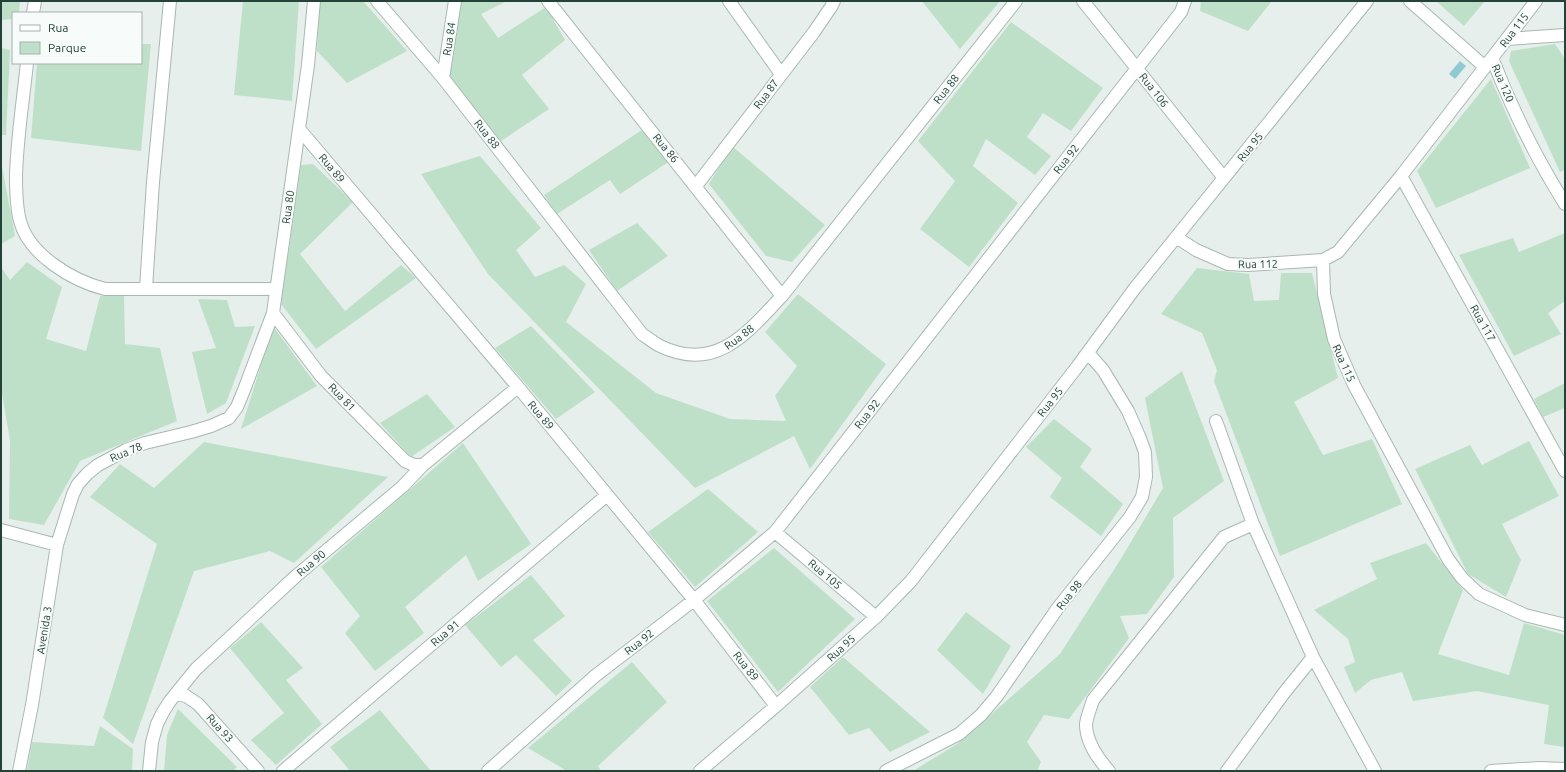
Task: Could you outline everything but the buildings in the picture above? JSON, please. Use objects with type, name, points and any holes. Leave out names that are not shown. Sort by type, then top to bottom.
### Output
[{"type":"street","points":[[33,12],[35,1]]},
{"type":"street","points":[[146,288],[153,182],[170,1]]},
{"type":"street","name":"Rua 80","points":[[237,407],[273,313],[300,130],[314,1]]},
{"type":"street","name":"Rua 88","points":[[377,1],[443,78],[642,334],[659,346],[679,353],[699,356],[718,351],[737,340],[751,328],[782,296],[1016,1]]},
{"type":"street","name":"Rua 84","points":[[443,78],[456,1]]},
{"type":"street","name":"Rua 86","points":[[548,1],[782,296]]},
{"type":"street","points":[[729,1],[781,74]]},
{"type":"street","name":"Rua 87","points":[[696,186],[814,32],[834,1]]},
{"type":"street","name":"Rua 106","points":[[1083,1],[1224,178]]},
{"type":"street","name":"Rua 92","points":[[488,771],[595,676],[694,600],[775,532],[1137,68],[1180,12],[1185,1]]},
{"type":"street","name":"Rua 95","points":[[700,771],[876,617],[910,581],[1088,353],[1135,288],[1366,1]]},
{"type":"street","name":"Rua 120","points":[[1410,1],[1489,62],[1504,89],[1539,162],[1565,204]]},
{"type":"street","name":"Rua 115","points":[[1536,1],[1401,176],[1338,252],[1323,260],[1324,294],[1334,339],[1354,385],[1448,559],[1462,578],[1479,594],[1525,615],[1565,626]]},
{"type":"street","points":[[1507,39],[1565,35]]},
{"type":"street","points":[[27,64],[17,151],[16,201],[20,223],[29,240],[46,258],[66,274],[93,286],[105,289],[276,289]]},
{"type":"street","name":"Rua 89","points":[[300,130],[518,387],[694,600],[776,706]]},
{"type":"street","name":"Rua 117","points":[[1401,176],[1565,471]]},
{"type":"street","name":"Rua 112","points":[[1176,237],[1196,250],[1228,264],[1248,265],[1323,260]]},
{"type":"street","name":"Rua 81","points":[[273,313],[321,376],[405,461],[414,465],[423,465]]},
{"type":"street","name":"Rua 98","points":[[886,771],[959,734],[981,715],[997,696],[1057,609],[1130,517],[1142,497],[1146,477],[1145,452],[1134,424],[1103,370],[1088,353]]},
{"type":"street","name":"Rua 90","points":[[149,771],[152,742],[163,712],[196,669],[296,576],[402,487],[423,465],[518,387]]},
{"type":"street","name":"Rua 78","points":[[57,545],[73,494],[83,478],[98,465],[126,450],[211,426],[229,418],[237,407]]},
{"type":"street","points":[[1216,421],[1252,524],[1313,657],[1375,771]]},
{"type":"street","name":"Rua 91","points":[[283,771],[607,495]]},
{"type":"street","points":[[1109,771],[1104,766],[1088,739],[1086,723],[1093,700],[1224,537],[1252,524]]},
{"type":"street","points":[[1,530],[57,545]]},
{"type":"street","name":"Rua 105","points":[[775,532],[876,617]]},
{"type":"street","name":"Avenida 3","points":[[19,771],[32,705],[57,545]]},
{"type":"street","points":[[1227,771],[1284,693],[1313,657]]},
{"type":"street","name":"Rua 93","points":[[176,694],[186,696],[198,704],[258,771]]},
{"type":"street","points":[[1491,771],[1540,768],[1565,769]]},
{"type":"green space","points":[[1,1],[20,1],[19,12],[12,12],[12,19],[1,20]]},
{"type":"green space","points":[[243,1],[299,1],[292,101],[234,95]]},
{"type":"green space","points":[[320,1],[363,1],[407,51],[347,83],[317,51]]},
{"type":"green space","points":[[461,1],[507,1],[481,14],[498,38],[546,7],[565,40],[522,75],[549,109],[501,141],[448,74]]},
{"type":"green space","points":[[922,1],[1000,1],[960,49]]},
{"type":"green space","points":[[1201,1],[1272,1],[1248,31],[1200,11]]},
{"type":"green space","points":[[1436,1],[1485,1],[1464,26]]},
{"type":"green space","points":[[1011,22],[1103,88],[1071,131],[1043,113],[1027,137],[1051,156],[1035,175],[986,139],[973,166],[1018,203],[969,267],[920,229],[955,181],[918,141]]},
{"type":"green space","points":[[142,44],[151,44],[141,151],[31,138],[37,64],[142,64]]},
{"type":"green space","points":[[1555,44],[1565,59],[1565,170],[1560,172],[1509,61],[1511,51]]},
{"type":"green space","points":[[1,48],[10,50],[6,135],[1,135]]},
{"type":"green space","points":[[1491,79],[1530,168],[1436,208],[1417,171]]},
{"type":"green space","points":[[642,130],[670,161],[620,194],[610,180],[557,214],[544,195]]},
{"type":"green space","points":[[732,146],[825,225],[792,262],[766,256],[709,184]]},
{"type":"green space","points":[[480,156],[541,228],[516,250],[535,277],[564,265],[586,284],[566,322],[656,393],[730,419],[786,421],[775,396],[797,366],[765,332],[798,294],[886,364],[810,469],[794,436],[695,488],[488,274],[421,174]]},
{"type":"green space","points":[[1,161],[15,236],[1,244]]},
{"type":"green space","points":[[313,164],[353,202],[300,254],[345,311],[401,265],[416,278],[316,349],[281,304],[301,165]]},
{"type":"green space","points":[[637,223],[668,256],[617,291],[589,250]]},
{"type":"green space","points":[[1565,233],[1565,301],[1548,313],[1561,334],[1514,356],[1459,255],[1513,238],[1519,252]]},
{"type":"green space","points":[[27,262],[62,287],[46,339],[86,351],[100,296],[124,296],[125,344],[160,348],[177,421],[80,461],[44,525],[9,519],[10,441],[1,387],[1,267],[10,280]]},
{"type":"green space","points":[[1197,268],[1249,274],[1254,301],[1279,300],[1281,273],[1312,273],[1338,378],[1294,402],[1323,455],[1372,439],[1402,504],[1280,556],[1214,381],[1217,370],[1202,333],[1161,314]]},
{"type":"green space","points":[[198,299],[227,300],[235,327],[255,326],[226,403],[207,414],[192,352],[216,348]]},
{"type":"green space","points":[[273,326],[317,386],[241,429]]},
{"type":"green space","points":[[531,326],[595,392],[556,419],[495,348]]},
{"type":"green space","points":[[1182,371],[1224,481],[1173,518],[1174,577],[1147,614],[1120,616],[1129,638],[1069,719],[1044,715],[1027,742],[1041,762],[1037,771],[913,771],[957,744],[1060,654],[1122,557],[1163,488],[1145,398]]},
{"type":"green space","points":[[1565,383],[1565,408],[1543,417],[1534,399]]},
{"type":"green space","points":[[427,394],[455,427],[411,457],[380,423]]},
{"type":"green space","points":[[1054,419],[1092,449],[1080,467],[1123,504],[1101,536],[1050,497],[1062,478],[1026,447]]},
{"type":"green space","points":[[1529,441],[1559,496],[1502,524],[1521,560],[1506,597],[1468,574],[1415,469],[1470,445],[1482,465]]},
{"type":"green space","points":[[204,442],[388,477],[294,563],[270,551],[194,571],[133,744],[103,718],[157,544],[90,497],[120,464],[154,488]]},
{"type":"green space","points":[[463,443],[531,544],[478,581],[466,555],[405,607],[424,633],[375,671],[345,633],[360,616],[321,567]]},
{"type":"green space","points":[[708,489],[758,532],[695,587],[648,532]]},
{"type":"green space","points":[[1426,543],[1463,590],[1438,654],[1509,675],[1524,623],[1565,635],[1565,747],[1544,744],[1549,705],[1477,691],[1413,701],[1402,672],[1371,680],[1355,693],[1344,667],[1355,662],[1348,639],[1314,610],[1377,579],[1370,563]]},
{"type":"green space","points":[[774,548],[855,619],[778,692],[707,601]]},
{"type":"green space","points":[[531,575],[565,616],[533,640],[572,681],[556,696],[516,655],[501,667],[465,625]]},
{"type":"green space","points":[[966,612],[1011,646],[983,694],[937,650]]},
{"type":"green space","points":[[261,622],[303,668],[286,680],[322,724],[276,765],[251,740],[284,713],[230,648]]},
{"type":"green space","points":[[843,657],[930,732],[890,752],[869,728],[849,735],[810,687]]},
{"type":"green space","points":[[632,662],[667,702],[598,766],[601,771],[567,771],[528,748]]},
{"type":"green space","points":[[178,709],[237,767],[233,771],[164,771],[167,735]]},
{"type":"green space","points":[[380,710],[431,771],[350,771],[330,747]]},
{"type":"green space","points":[[100,726],[133,749],[132,771],[27,771],[32,742],[94,746]]},
{"type":"water","points":[[1460,61],[1466,66],[1455,79],[1449,74]]}]
